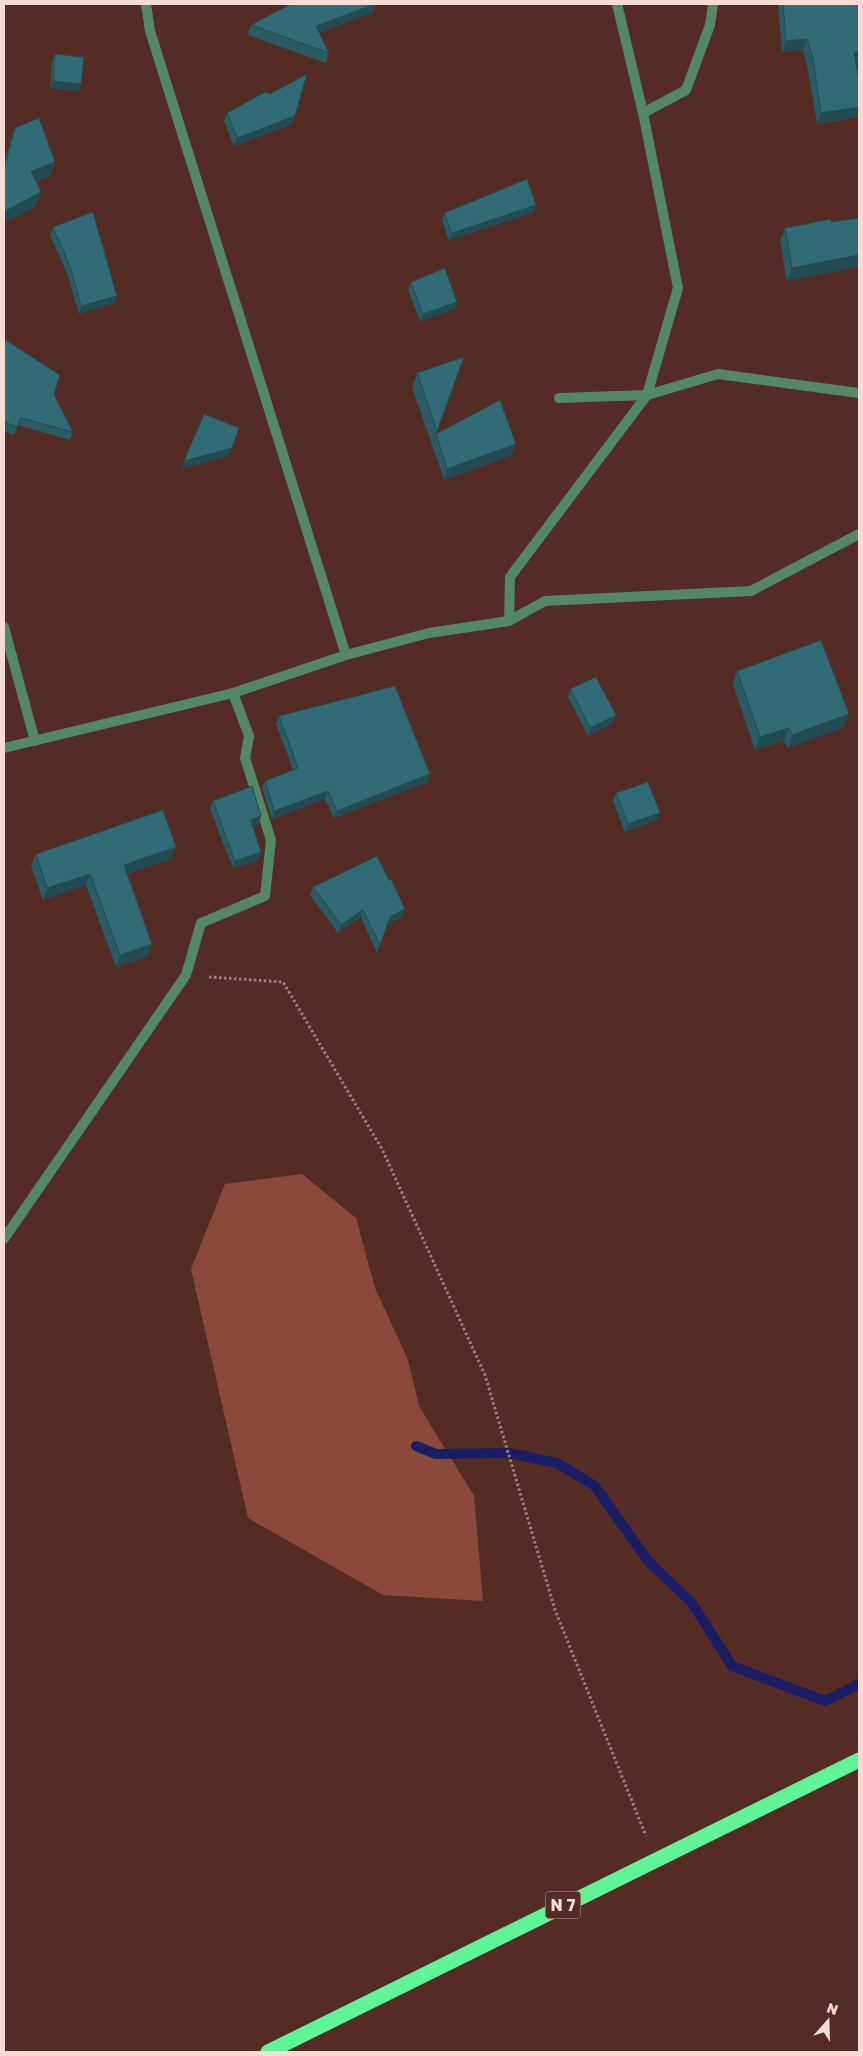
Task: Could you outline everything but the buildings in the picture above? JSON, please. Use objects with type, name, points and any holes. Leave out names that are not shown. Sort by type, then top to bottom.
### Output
[{"type":"highway","name":"N 7","points":[[268,2052],[653,1860],[859,1760]]},
{"type":"street","points":[[146,4],[153,40],[346,655]]},
{"type":"street","points":[[509,621],[510,577],[647,395],[678,288],[643,113],[617,4]]},
{"type":"street","points":[[643,113],[686,90],[710,25],[713,4]]},
{"type":"street","points":[[559,398],[647,395],[718,374],[859,393]]},
{"type":"street","points":[[4,748],[233,693],[346,655],[429,633],[509,621],[545,600],[751,591],[859,534]]},
{"type":"street","points":[[4,627],[35,741]]},
{"type":"street","points":[[4,1239],[186,975],[202,923],[265,896],[271,840],[245,758],[249,736],[233,693]]},
{"type":"path","points":[[186,975],[284,982],[382,1149],[485,1375],[555,1610],[645,1834],[653,1860]]},
{"type":"shaded area","points":[[302,1174],[356,1218],[375,1288],[408,1360],[419,1406],[474,1496],[483,1601],[383,1595],[248,1518],[191,1269],[225,1184]]},
{"type":"waterway","points":[[416,1446],[436,1454],[509,1453],[557,1463],[595,1486],[648,1561],[692,1603],[732,1666],[825,1701],[859,1684]]}]
